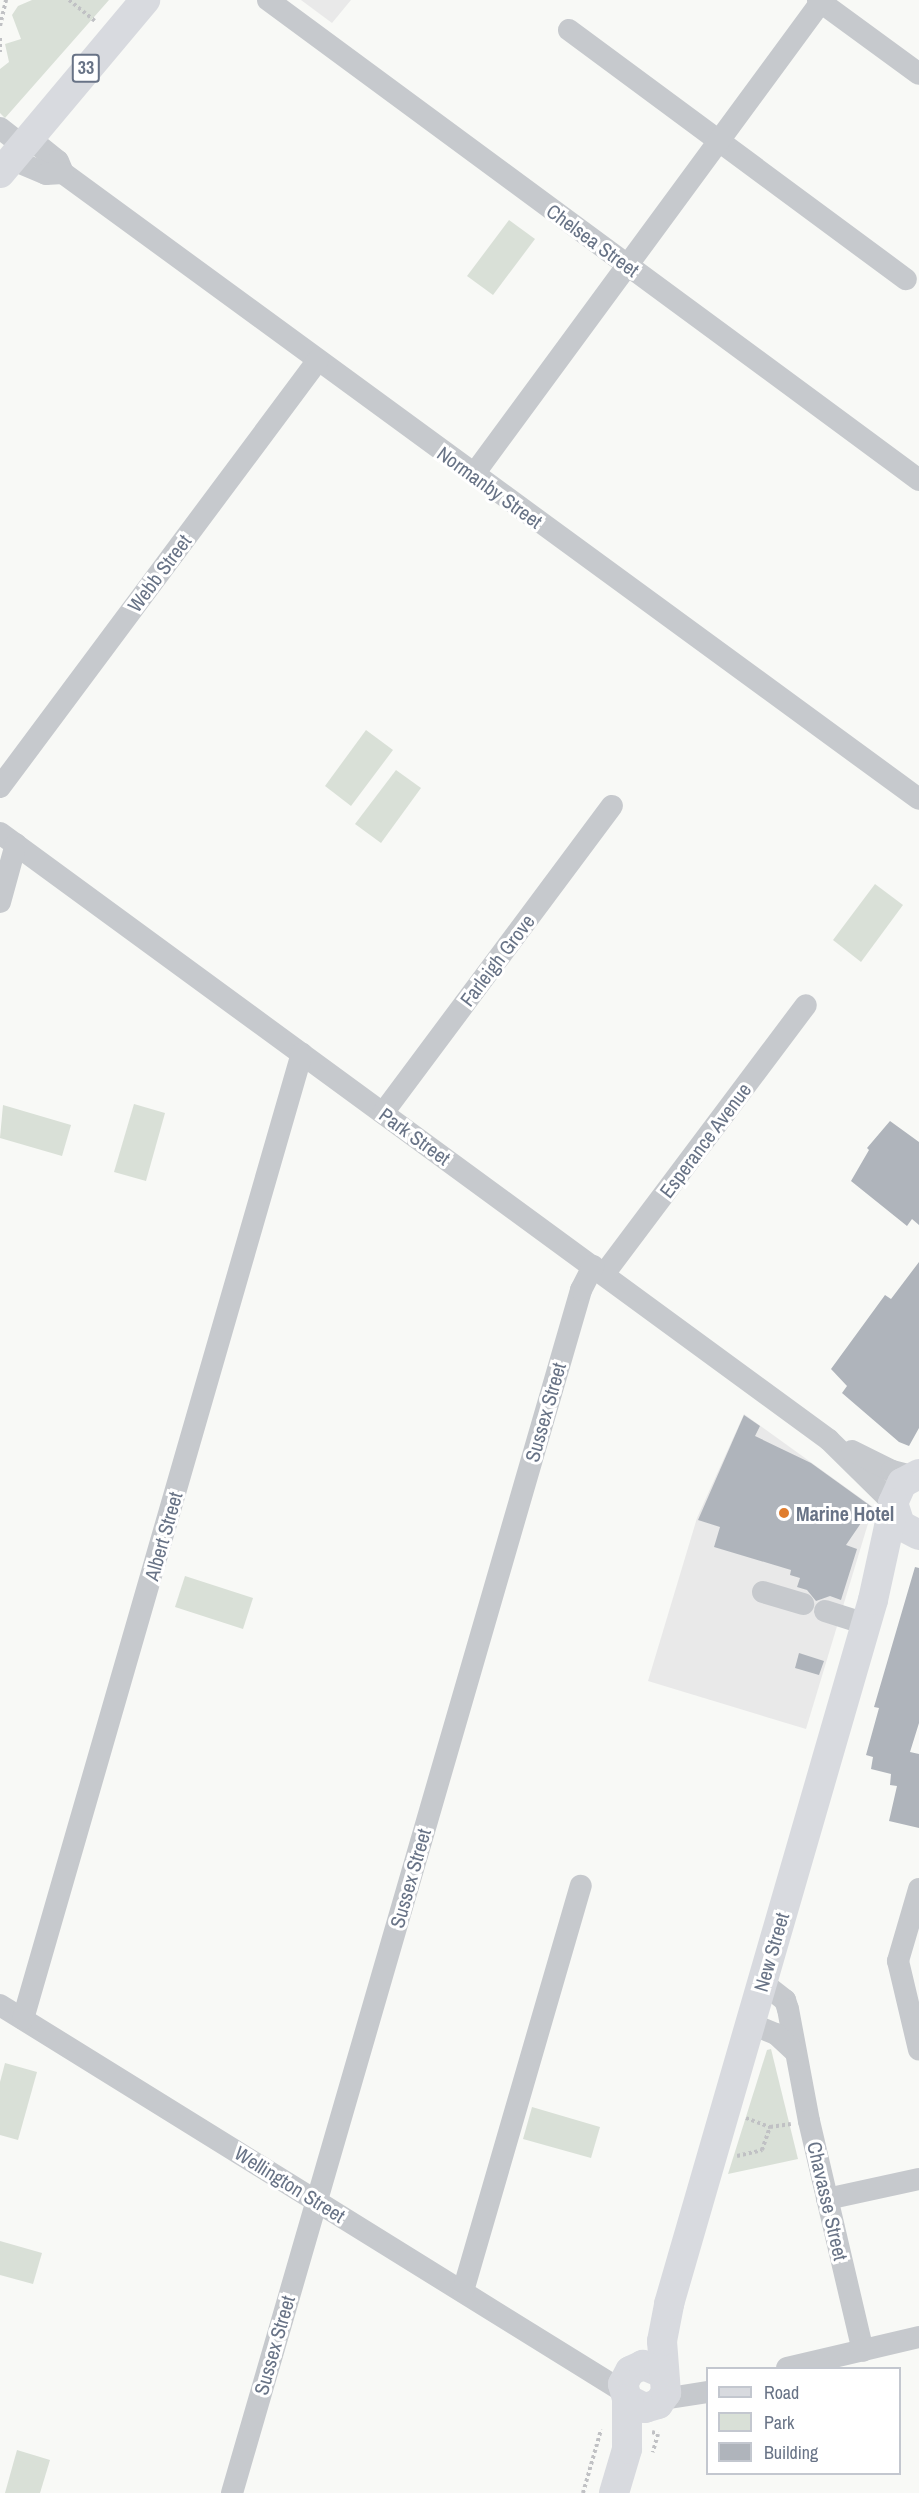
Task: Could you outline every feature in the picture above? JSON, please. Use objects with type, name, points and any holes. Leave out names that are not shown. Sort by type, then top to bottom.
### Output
[{"type":"main road","name":"33","points":[[12,148],[145,0]]},
{"type":"main road","points":[[916,1474],[898,1487],[893,1506],[900,1525],[917,1534]]},
{"type":"main road","name":"New Street","points":[[614,2493],[645,2386],[662,2341],[669,2304],[869,1612],[893,1506]]},
{"type":"main road","name":"New Street","points":[[869,1612],[917,1534]]},
{"type":"street","name":"Chelsea Street","points":[[268,0],[919,480]]},
{"type":"street","points":[[474,474],[820,1],[919,74]]},
{"type":"street","points":[[569,30],[906,279]]},
{"type":"street","name":"Normanby Street","points":[[12,148],[58,161],[63,173],[919,799]]},
{"type":"street","name":"Webb Street","points":[[0,787],[318,360]]},
{"type":"street","name":"Farleigh Grove","points":[[383,1113],[612,807]]},
{"type":"street","points":[[0,902],[8,838]]},
{"type":"street","name":"Park Street","points":[[8,838],[829,1440],[893,1506]]},
{"type":"street","name":"Esperance Avenue","points":[[599,1270],[806,1005]]},
{"type":"street","name":"Albert Street","points":[[23,2019],[302,1053]]},
{"type":"street","name":"Sussex Street","points":[[232,2493],[581,1290],[599,1270]]},
{"type":"street","name":"Park Street","points":[[829,1440],[892,1471],[916,1474]]},
{"type":"street","points":[[763,1592],[803,1604]]},
{"type":"street","points":[[825,1611],[869,1612]]},
{"type":"street","points":[[463,2291],[581,1886]]},
{"type":"street","points":[[919,1889],[898,1961],[919,2050]]},
{"type":"street","name":"Chavasse Street","points":[[763,1983],[785,2000],[809,2121],[863,2351]]},
{"type":"street","name":"Wellington Street","points":[[0,2005],[580,2363],[645,2386]]},
{"type":"street","points":[[751,2024],[776,2034],[794,2051]]},
{"type":"street","points":[[827,2199],[919,2179]]},
{"type":"street","points":[[791,2367],[919,2337]]},
{"type":"street","points":[[645,2386],[706,2383]]},
{"type":"street","points":[[645,2386],[706,2392]]},
{"type":"path","points":[[0,26],[6,0]]},
{"type":"path","points":[[69,0],[95,21]]},
{"type":"path","points":[[0,38],[0,52]]},
{"type":"path","points":[[726,2111],[770,2127],[809,2121]]},
{"type":"path","points":[[710,2164],[762,2150],[770,2127]]},
{"type":"shaded area","points":[[301,0],[351,0],[332,23]]},
{"type":"shaded area","points":[[744,1414],[873,1507],[806,1729],[648,1681],[697,1518]]},
{"type":"green space","points":[[32,0],[109,0],[5,118],[0,113],[0,69],[9,62],[5,44],[21,39],[12,15],[18,6]]},
{"type":"green space","points":[[509,220],[535,239],[493,295],[467,276]]},
{"type":"green space","points":[[366,730],[393,750],[351,806],[325,786]]},
{"type":"green space","points":[[396,770],[421,788],[381,843],[355,824]]},
{"type":"green space","points":[[875,884],[903,905],[861,962],[833,940]]},
{"type":"green space","points":[[134,1104],[165,1113],[146,1181],[114,1172]]},
{"type":"green space","points":[[3,1105],[71,1125],[62,1156],[0,1138]]},
{"type":"green space","points":[[185,1576],[253,1598],[243,1629],[175,1607]]},
{"type":"green space","points":[[771,2049],[798,2159],[728,2174],[767,2050]]},
{"type":"green space","points":[[5,2063],[37,2072],[18,2140],[0,2135],[0,2082]]},
{"type":"green space","points":[[532,2107],[600,2127],[591,2158],[523,2139]]},
{"type":"green space","points":[[0,2241],[42,2253],[33,2284],[0,2275]]},
{"type":"green space","points":[[17,2450],[50,2460],[40,2493],[5,2493]]},
{"type":"building","points":[[890,1121],[919,1142],[919,1225],[912,1219],[907,1226],[851,1181],[869,1150],[867,1148]]},
{"type":"building","points":[[919,1262],[919,1428],[909,1446],[899,1442],[842,1393],[847,1386],[831,1369],[885,1295],[891,1299]]},
{"type":"building","name":"Marine Hotel","points":[[744,1415],[760,1426],[755,1436],[811,1463],[872,1507],[846,1545],[857,1549],[841,1600],[830,1596],[816,1601],[807,1590],[797,1587],[800,1578],[790,1575],[791,1570],[714,1547],[720,1527],[698,1520]]},
{"type":"building","points":[[915,1567],[919,1568],[919,1723],[910,1752],[919,1754],[919,1828],[889,1821],[897,1786],[890,1785],[891,1774],[871,1769],[873,1757],[866,1755],[879,1708],[874,1707]]},
{"type":"building","points":[[799,1653],[824,1661],[819,1675],[795,1668]]},
{"type":"place","name":"Marine Hotel","points":[[784,1513]]}]
